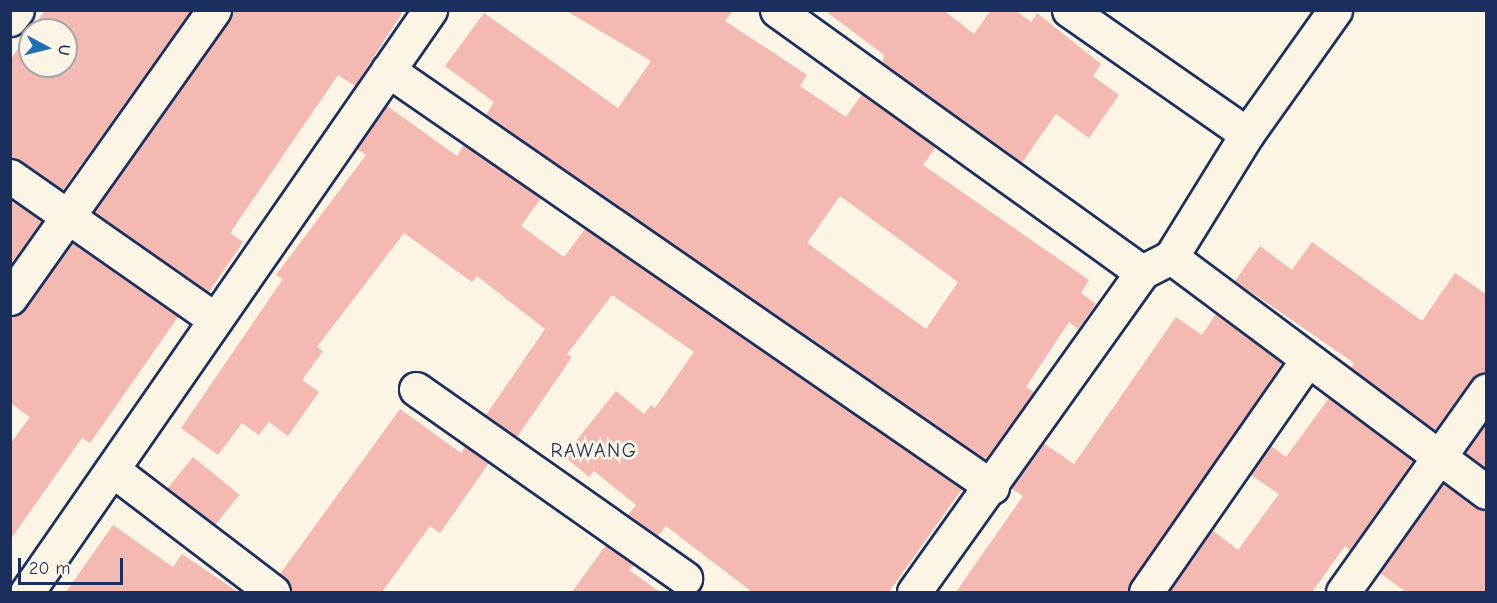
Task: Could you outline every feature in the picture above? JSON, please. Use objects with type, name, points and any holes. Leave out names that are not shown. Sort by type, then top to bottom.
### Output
[{"type":"street","points":[[10,19],[16,10]]},
{"type":"street","points":[[10,298],[214,10]]},
{"type":"street","points":[[27,592],[114,471],[214,319],[430,10]]},
{"type":"street","points":[[777,10],[1142,272]]},
{"type":"street","points":[[1069,10],[1247,134]]},
{"type":"street","points":[[914,592],[992,487],[1142,272],[1171,256],[1247,134],[1335,10]]},
{"type":"street","points":[[388,70],[992,487]]},
{"type":"street","points":[[10,176],[214,319]]},
{"type":"street","points":[[1171,256],[1306,362],[1486,492]]},
{"type":"street","points":[[1146,592],[1306,362]]},
{"type":"street","points":[[416,389],[689,588]]},
{"type":"street","points":[[1342,592],[1486,391]]},
{"type":"street","points":[[114,471],[273,592]]},
{"type":"building","points":[[45,10],[191,10],[63,190],[10,157],[10,60],[18,49],[18,78],[78,78],[78,18],[39,18]]},
{"type":"building","points":[[233,10],[404,10],[355,86],[338,75],[230,233],[243,242],[209,292],[94,212]]},
{"type":"building","points":[[565,10],[733,10],[725,21],[807,75],[800,86],[846,117],[862,94],[936,147],[923,165],[1089,280],[1081,293],[1096,304],[1078,329],[1069,322],[1026,387],[1034,392],[985,460],[486,115],[494,102],[445,66],[484,13],[618,108],[651,61]],"holes":[[[840,196],[958,282],[926,329],[807,243]]]},
{"type":"building","points":[[824,10],[943,10],[974,34],[991,10],[1015,10],[1031,22],[1037,13],[1101,64],[1093,76],[1119,95],[1089,138],[1056,114],[1022,163],[883,63],[884,55]]},
{"type":"building","points":[[387,106],[457,156],[464,145],[541,198],[521,226],[564,257],[585,229],[962,489],[889,592],[752,592],[666,526],[658,536],[628,515],[636,505],[594,471],[589,477],[564,456],[616,391],[644,414],[651,405],[655,408],[694,352],[612,295],[567,354],[572,357],[517,437],[486,415],[545,329],[477,276],[472,282],[404,233],[317,347],[323,351],[302,380],[319,392],[288,436],[269,422],[259,435],[242,423],[218,455],[181,428],[283,279],[276,275],[366,155],[357,149]]},
{"type":"building","points":[[10,199],[42,221],[10,265]]},
{"type":"building","points":[[1312,242],[1422,321],[1455,273],[1486,294],[1486,372],[1471,380],[1435,430],[1351,368],[1354,363],[1235,281],[1260,246],[1292,270]]},
{"type":"building","points":[[72,243],[178,317],[90,443],[82,438],[10,540],[10,444],[30,417],[10,403],[10,316],[25,309]]},
{"type":"building","points":[[1216,314],[1282,363],[1128,592],[956,592],[1023,496],[1011,488],[1043,443],[1074,464],[1176,317],[1202,335]]},
{"type":"building","points":[[1329,398],[1413,461],[1350,550],[1345,546],[1312,592],[1168,592],[1212,530],[1238,550],[1279,494],[1251,475],[1271,446],[1286,457]]},
{"type":"building","points":[[400,409],[461,453],[465,446],[489,463],[440,533],[430,526],[382,592],[291,592],[280,574]]},
{"type":"building","points":[[1486,423],[1486,469],[1465,453]]},
{"type":"building","points":[[193,457],[240,495],[214,527],[167,489]]},
{"type":"building","points":[[1443,483],[1486,510],[1486,592],[1406,592],[1380,573]]},
{"type":"building","points":[[113,525],[173,567],[182,554],[238,592],[66,592]]},
{"type":"building","points":[[606,545],[634,565],[629,570],[660,592],[572,592]]},
{"type":"district","name":"RAWANG","points":[[594,450]]}]
